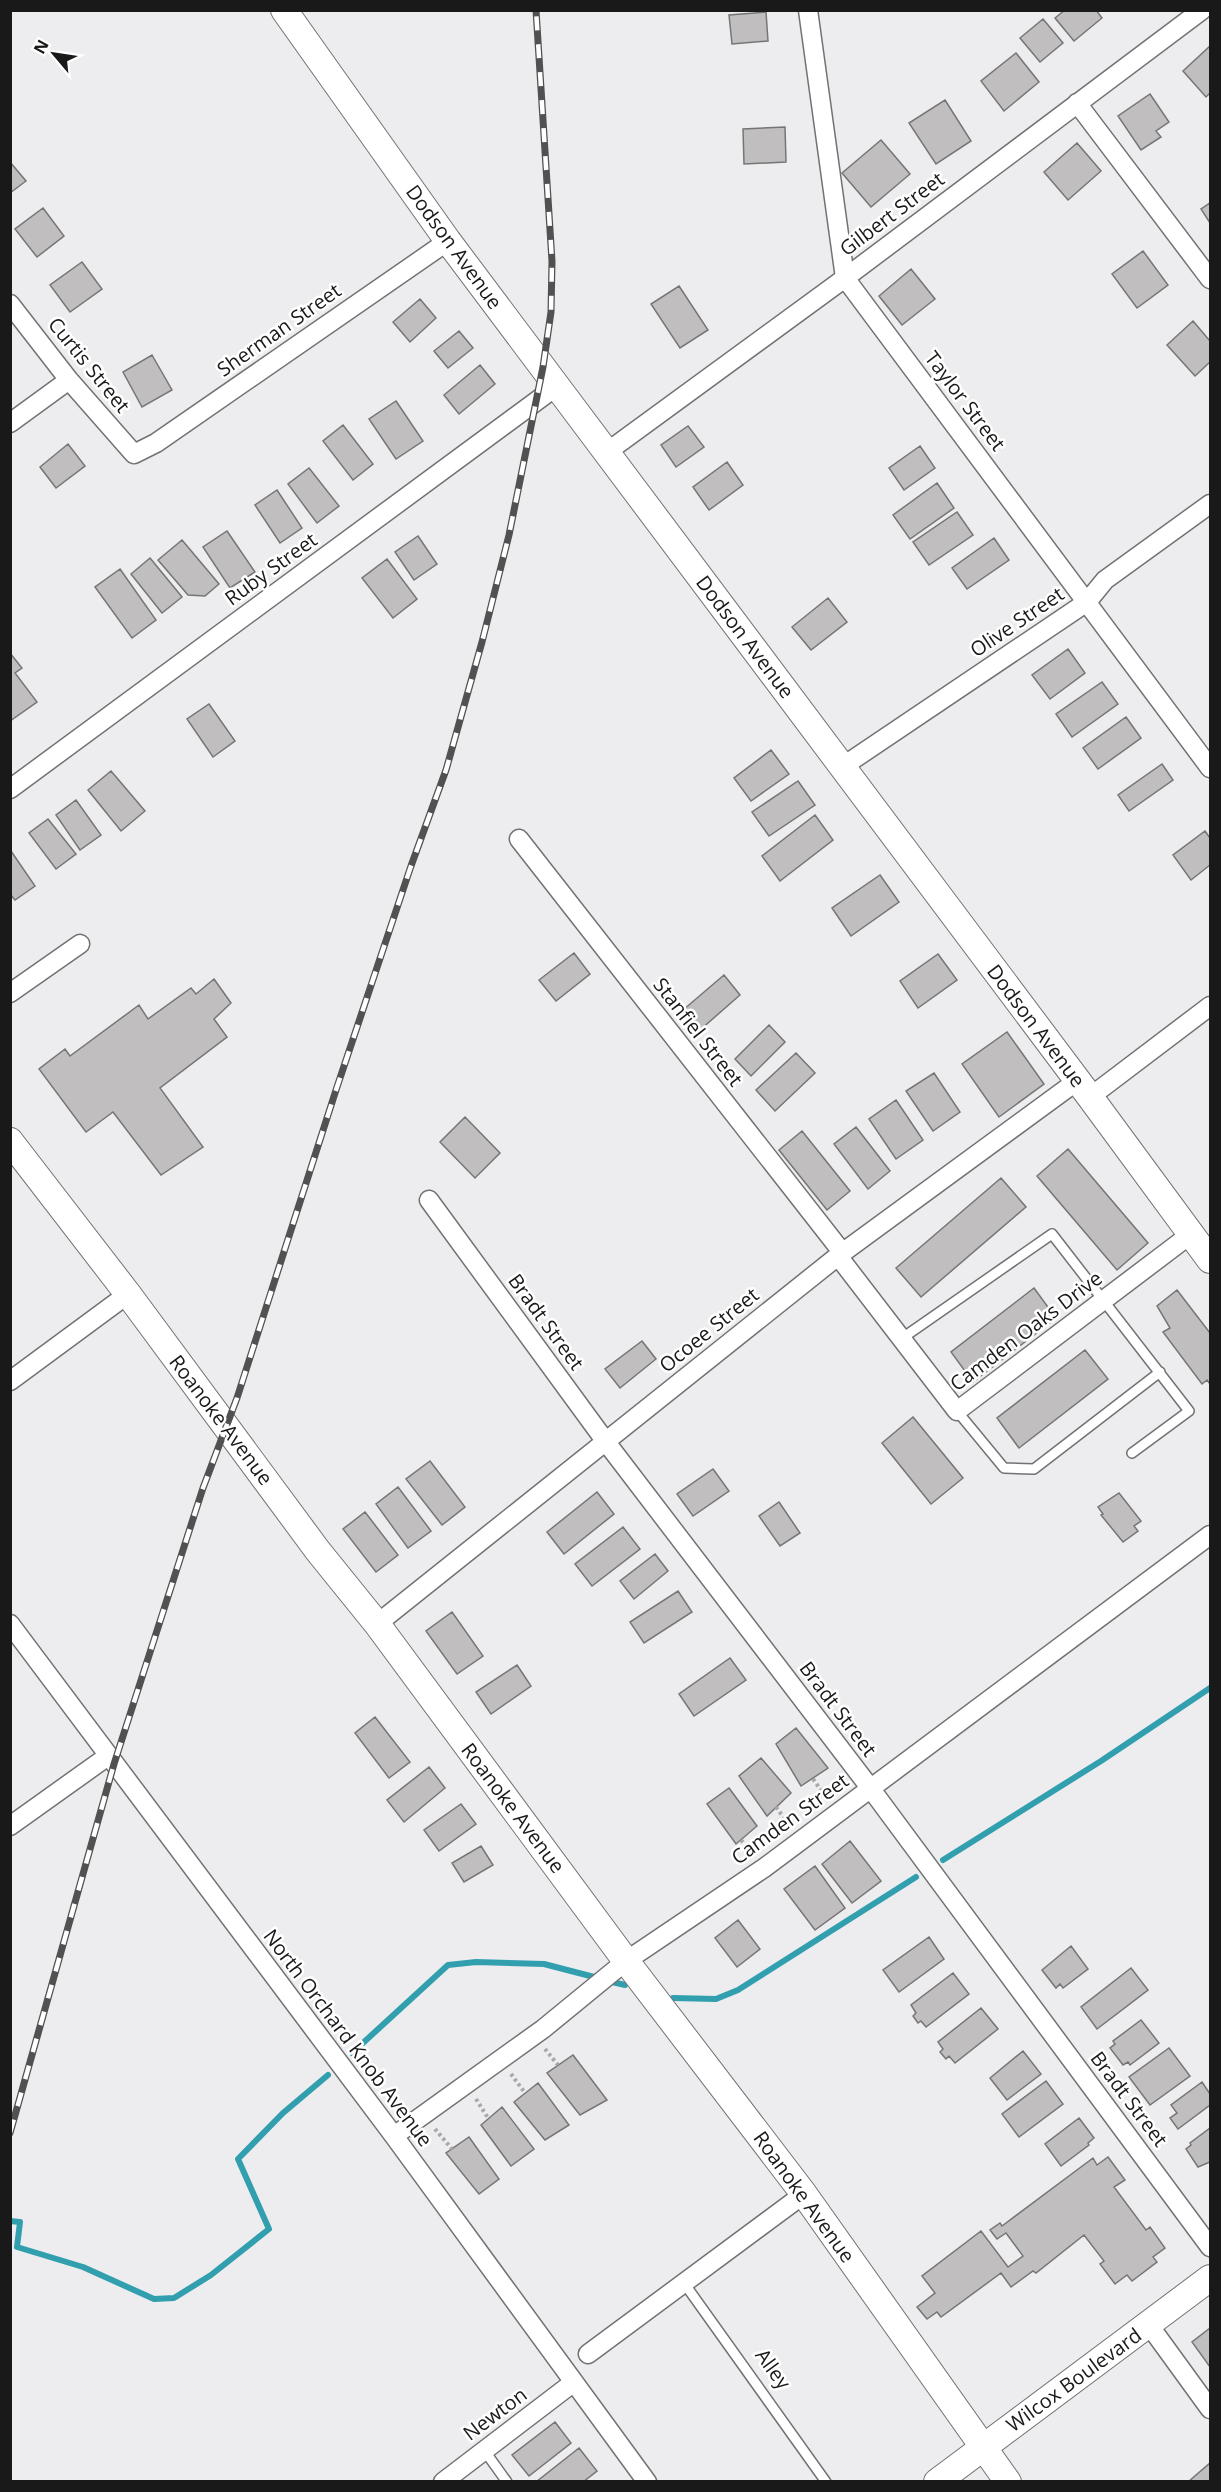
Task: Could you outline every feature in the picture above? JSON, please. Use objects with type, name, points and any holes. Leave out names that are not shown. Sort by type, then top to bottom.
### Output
[{"type":"main road","name":"Dodson Avenue","points":[[284,10],[448,241],[1210,1260]]},
{"type":"main road","name":"Roanoke Avenue","points":[[10,1141],[128,1294],[318,1551],[376,1624],[626,1961],[804,2194],[1008,2481]]},
{"type":"main road","name":"Wilcox Boulevard","points":[[937,2481],[1210,2278]]},
{"type":"street","name":"Taylor Street","points":[[808,10],[844,278],[1210,768]]},
{"type":"street","name":"Gilbert Street","points":[[606,452],[844,278],[1202,10]]},
{"type":"street","points":[[1077,103],[1210,279]]},
{"type":"street","name":"Sherman Street","points":[[134,454],[156,443],[448,241]]},
{"type":"street","name":"Curtis Street","points":[[10,304],[69,380],[134,454]]},
{"type":"street","points":[[10,423],[69,380]]},
{"type":"street","name":"Ruby Street","points":[[10,789],[557,386]]},
{"type":"street","name":"Olive Street","points":[[842,767],[1087,602],[1105,580],[1210,504]]},
{"type":"street","name":"Stanfiel Street","points":[[519,839],[840,1254]]},
{"type":"street","points":[[10,993],[80,944]]},
{"type":"street","name":"Ocoee Street","points":[[376,1624],[840,1254],[1210,1006]]},
{"type":"street","name":"Bradt Street","points":[[429,1200],[606,1442],[871,1789],[1210,2247]]},
{"type":"street","name":"Camden Oaks Drive","points":[[840,1254],[901,1340],[957,1411],[1191,1234]]},
{"type":"street","points":[[10,1381],[128,1294]]},
{"type":"street","name":"Camden Street","points":[[394,2136],[543,2029],[626,1961],[764,1868],[1210,1535]]},
{"type":"street","name":"North Orchard Knob Avenue","points":[[10,1624],[394,2136],[646,2481]]},
{"type":"street","points":[[10,1826],[108,1756]]},
{"type":"street","points":[[588,2354],[804,2194]]},
{"type":"street","points":[[1149,2325],[1210,2409]]},
{"type":"street","name":"Newton","points":[[443,2481],[574,2382]]},
{"type":"lane","points":[[901,1340],[1052,1234],[1190,1411],[1132,1453]]},
{"type":"lane","points":[[957,1411],[1004,1468],[1034,1469],[1160,1372]]},
{"type":"lane","name":"Alley","points":[[684,2283],[826,2481]]},
{"type":"lane","points":[[484,2450],[507,2481]]},
{"type":"path","points":[[813,1779],[837,1814]]},
{"type":"path","points":[[423,2115],[452,2149]]},
{"type":"building","points":[[1065,10],[1096,10],[1102,18],[1074,41],[1055,18]]},
{"type":"building","points":[[766,12],[768,41],[732,44],[729,15]]},
{"type":"building","points":[[1043,19],[1063,43],[1040,62],[1020,38]]},
{"type":"building","points":[[1210,46],[1210,93],[1206,97],[1183,71]]},
{"type":"building","points":[[1016,53],[1039,82],[1004,111],[981,81]]},
{"type":"building","points":[[1150,94],[1169,122],[1156,131],[1161,137],[1141,150],[1118,116]]},
{"type":"building","points":[[945,100],[971,141],[936,164],[909,123]]},
{"type":"building","points":[[785,127],[786,162],[744,164],[743,129]]},
{"type":"building","points":[[881,140],[910,174],[871,207],[842,173]]},
{"type":"building","points":[[1077,143],[1101,171],[1068,200],[1044,172]]},
{"type":"building","points":[[10,162],[26,181],[10,193]]},
{"type":"building","points":[[1210,203],[1210,223],[1201,209]]},
{"type":"building","points":[[43,208],[64,236],[37,257],[15,229]]},
{"type":"building","points":[[1143,251],[1168,285],[1137,308],[1112,274]]},
{"type":"building","points":[[82,262],[102,289],[70,312],[50,285]]},
{"type":"building","points":[[911,269],[935,299],[902,325],[879,296]]},
{"type":"building","points":[[679,286],[708,330],[680,348],[651,304]]},
{"type":"building","points":[[420,299],[436,318],[410,342],[393,322]]},
{"type":"building","points":[[1193,321],[1210,341],[1210,362],[1195,376],[1167,345]]},
{"type":"building","points":[[459,331],[473,348],[448,368],[434,351]]},
{"type":"building","points":[[152,355],[172,390],[142,407],[123,372]]},
{"type":"building","points":[[480,365],[495,384],[459,414],[444,395]]},
{"type":"building","points":[[396,401],[423,441],[396,459],[369,419]]},
{"type":"building","points":[[343,425],[373,464],[353,480],[323,441]]},
{"type":"building","points":[[688,426],[704,447],[676,467],[661,445]]},
{"type":"building","points":[[68,444],[85,466],[56,488],[40,467]]},
{"type":"building","points":[[920,446],[935,468],[904,490],[889,468]]},
{"type":"building","points":[[727,462],[743,485],[709,510],[693,487]]},
{"type":"building","points":[[309,468],[339,506],[317,523],[288,484]]},
{"type":"building","points":[[937,483],[954,508],[910,539],[893,515]]},
{"type":"building","points":[[277,490],[302,528],[280,543],[255,505]]},
{"type":"building","points":[[957,512],[973,535],[929,565],[913,542]]},
{"type":"building","points":[[227,531],[255,572],[230,588],[203,547]]},
{"type":"building","points":[[418,536],[437,564],[414,580],[395,552]]},
{"type":"building","points":[[994,538],[1009,560],[967,589],[952,568]]},
{"type":"building","points":[[182,540],[219,584],[205,596],[188,595],[158,560]]},
{"type":"building","points":[[150,558],[182,597],[162,613],[131,574]]},
{"type":"building","points":[[387,559],[417,599],[393,618],[362,578]]},
{"type":"building","points":[[120,569],[156,620],[132,638],[95,587]]},
{"type":"building","points":[[828,598],[847,622],[811,650],[792,627]]},
{"type":"building","points":[[1068,649],[1085,673],[1050,699],[1032,675]]},
{"type":"building","points":[[10,653],[22,668],[15,673],[37,702],[10,721]]},
{"type":"building","points":[[1102,682],[1118,704],[1072,737],[1056,714]]},
{"type":"building","points":[[209,704],[235,741],[213,757],[187,719]]},
{"type":"building","points":[[1126,717],[1141,738],[1098,769],[1083,748]]},
{"type":"building","points":[[771,750],[789,774],[751,801],[734,778]]},
{"type":"building","points":[[1162,764],[1173,780],[1129,811],[1118,795]]},
{"type":"building","points":[[111,771],[145,811],[121,831],[88,790]]},
{"type":"building","points":[[798,781],[815,805],[769,836],[752,812]]},
{"type":"building","points":[[76,800],[101,835],[80,850],[56,815]]},
{"type":"building","points":[[815,815],[833,840],[780,881],[762,856]]},
{"type":"building","points":[[48,819],[76,854],[56,869],[29,833]]},
{"type":"building","points":[[1205,831],[1210,838],[1210,865],[1191,880],[1173,855]]},
{"type":"building","points":[[11,851],[35,886],[15,900],[10,894]]},
{"type":"building","points":[[880,875],[899,902],[851,936],[832,908]]},
{"type":"building","points":[[574,953],[590,974],[556,1001],[539,980]]},
{"type":"building","points":[[938,954],[957,980],[918,1008],[900,981]]},
{"type":"building","points":[[724,975],[740,995],[700,1030],[683,1010]]},
{"type":"building","points":[[214,979],[231,1003],[214,1019],[227,1037],[160,1088],[203,1147],[161,1175],[113,1112],[86,1132],[39,1069],[65,1049],[70,1056],[139,1005],[148,1019],[191,988],[196,994]]},
{"type":"building","points":[[769,1025],[785,1042],[751,1076],[735,1059]]},
{"type":"building","points":[[1007,1032],[1044,1084],[999,1117],[962,1064]]},
{"type":"building","points":[[796,1053],[815,1073],[775,1111],[756,1090]]},
{"type":"building","points":[[934,1073],[960,1112],[933,1131],[906,1091]]},
{"type":"building","points":[[896,1100],[923,1140],[896,1159],[869,1119]]},
{"type":"building","points":[[465,1117],[500,1153],[475,1178],[440,1142]]},
{"type":"building","points":[[856,1127],[890,1171],[868,1189],[834,1144]]},
{"type":"building","points":[[802,1131],[850,1191],[827,1210],[779,1150]]},
{"type":"building","points":[[1068,1149],[1148,1243],[1117,1270],[1037,1176]]},
{"type":"building","points":[[1001,1178],[1026,1207],[921,1297],[896,1268]]},
{"type":"building","points":[[1034,1288],[1056,1318],[973,1382],[951,1352]]},
{"type":"building","points":[[1177,1290],[1210,1333],[1210,1384],[1207,1380],[1202,1384],[1163,1332],[1170,1328],[1157,1306]]},
{"type":"building","points":[[642,1341],[656,1359],[620,1388],[605,1369]]},
{"type":"building","points":[[1085,1350],[1108,1379],[1019,1448],[997,1418]]},
{"type":"building","points":[[913,1417],[963,1478],[931,1504],[882,1443]]},
{"type":"building","points":[[430,1461],[465,1507],[442,1525],[406,1479]]},
{"type":"building","points":[[713,1469],[729,1491],[693,1516],[677,1494]]},
{"type":"building","points":[[398,1487],[431,1531],[408,1548],[376,1504]]},
{"type":"building","points":[[597,1492],[614,1514],[564,1554],[547,1532]]},
{"type":"building","points":[[1119,1493],[1141,1521],[1134,1526],[1138,1531],[1123,1542],[1101,1515],[1103,1514],[1098,1507]]},
{"type":"building","points":[[779,1502],[800,1533],[780,1546],[759,1516]]},
{"type":"building","points":[[365,1512],[398,1555],[376,1572],[343,1529]]},
{"type":"building","points":[[623,1527],[640,1549],[592,1586],[575,1564]]},
{"type":"building","points":[[655,1554],[668,1571],[634,1599],[620,1581]]},
{"type":"building","points":[[678,1591],[692,1612],[644,1643],[630,1622]]},
{"type":"building","points":[[452,1612],[483,1656],[457,1674],[426,1631]]},
{"type":"building","points":[[730,1658],[746,1680],[694,1716],[679,1694]]},
{"type":"building","points":[[517,1665],[531,1686],[491,1714],[476,1692]]},
{"type":"building","points":[[375,1717],[410,1762],[389,1778],[355,1733]]},
{"type":"building","points":[[796,1728],[828,1768],[801,1786],[776,1744]]},
{"type":"building","points":[[761,1758],[791,1793],[767,1816],[739,1776]]},
{"type":"building","points":[[429,1767],[445,1788],[404,1822],[387,1800]]},
{"type":"building","points":[[729,1788],[757,1826],[736,1844],[707,1804]]},
{"type":"building","points":[[461,1804],[476,1824],[439,1851],[424,1830]]},
{"type":"building","points":[[850,1841],[881,1881],[852,1903],[822,1864]]},
{"type":"building","points":[[481,1846],[493,1865],[464,1882],[452,1863]]},
{"type":"building","points":[[815,1866],[845,1908],[815,1930],[784,1889]]},
{"type":"building","points":[[738,1920],[760,1949],[737,1967],[715,1938]]},
{"type":"building","points":[[929,1937],[944,1959],[899,1992],[883,1970]]},
{"type":"building","points":[[1071,1946],[1088,1969],[1063,1988],[1060,1984],[1056,1988],[1042,1970]]},
{"type":"building","points":[[1131,1968],[1148,1990],[1097,2029],[1081,2007]]},
{"type":"building","points":[[953,1973],[969,1994],[926,2027],[921,2021],[918,2023],[913,2016],[916,2013],[911,2005]]},
{"type":"building","points":[[981,2008],[998,2029],[955,2063],[949,2056],[946,2059],[940,2052],[943,2049],[938,2042]]},
{"type":"building","points":[[1141,2020],[1159,2043],[1130,2065],[1128,2062],[1123,2065],[1110,2048],[1115,2044],[1113,2041]]},
{"type":"building","points":[[1169,2048],[1190,2076],[1150,2105],[1129,2077]]},
{"type":"building","points":[[1023,2051],[1041,2074],[1007,2100],[990,2078]]},
{"type":"building","points":[[573,2055],[607,2100],[580,2115],[547,2073]]},
{"type":"building","points":[[1046,2081],[1063,2104],[1019,2137],[1002,2114]]},
{"type":"building","points":[[1202,2082],[1210,2094],[1210,2105],[1178,2129],[1170,2118],[1177,2113],[1171,2105]]},
{"type":"building","points":[[538,2083],[569,2125],[545,2140],[514,2102]]},
{"type":"building","points":[[502,2107],[534,2149],[511,2166],[481,2125]]},
{"type":"building","points":[[1079,2118],[1094,2138],[1088,2143],[1089,2145],[1061,2166],[1045,2144]]},
{"type":"building","points":[[1210,2128],[1210,2162],[1198,2167],[1186,2149],[1191,2145],[1190,2143]]},
{"type":"building","points":[[469,2137],[499,2179],[479,2194],[446,2153]]},
{"type":"building","points":[[1108,2157],[1125,2180],[1114,2187],[1146,2230],[1150,2227],[1165,2248],[1153,2257],[1157,2262],[1132,2281],[1127,2275],[1115,2284],[1100,2264],[1104,2261],[1084,2235],[1036,2273],[1033,2271],[1011,2287],[1001,2273],[941,2317],[937,2312],[927,2319],[917,2307],[935,2293],[922,2276],[981,2231],[1008,2267],[1023,2256],[1006,2233],[997,2239],[990,2230],[1000,2223],[1002,2226],[1093,2158],[1097,2165]]},
{"type":"building","points":[[1210,2328],[1210,2367],[1192,2342]]},
{"type":"building","points":[[555,2422],[571,2443],[529,2476],[512,2455]]},
{"type":"building","points":[[579,2448],[597,2471],[583,2482],[536,2482]]},
{"type":"building","points":[[1210,2463],[1210,2482],[1188,2482]]},
{"type":"waterway","points":[[943,1860],[1101,1761],[1210,1688]]},
{"type":"waterway","points":[[673,1998],[716,1999],[738,1990],[916,1877]]},
{"type":"waterway","points":[[352,2053],[448,1965],[476,1962],[544,1964],[598,1978]]},
{"type":"waterway","points":[[608,1981],[625,1985]]},
{"type":"waterway","points":[[10,2221],[20,2222],[17,2247],[83,2267],[154,2299],[174,2298],[211,2275],[269,2229],[238,2159],[283,2113],[328,2075]]},
{"type":"railway","points":[[10,2133],[114,1764],[203,1488],[237,1398],[336,1090],[411,866],[446,770],[509,535],[543,367],[551,312],[552,261],[536,10]]}]
